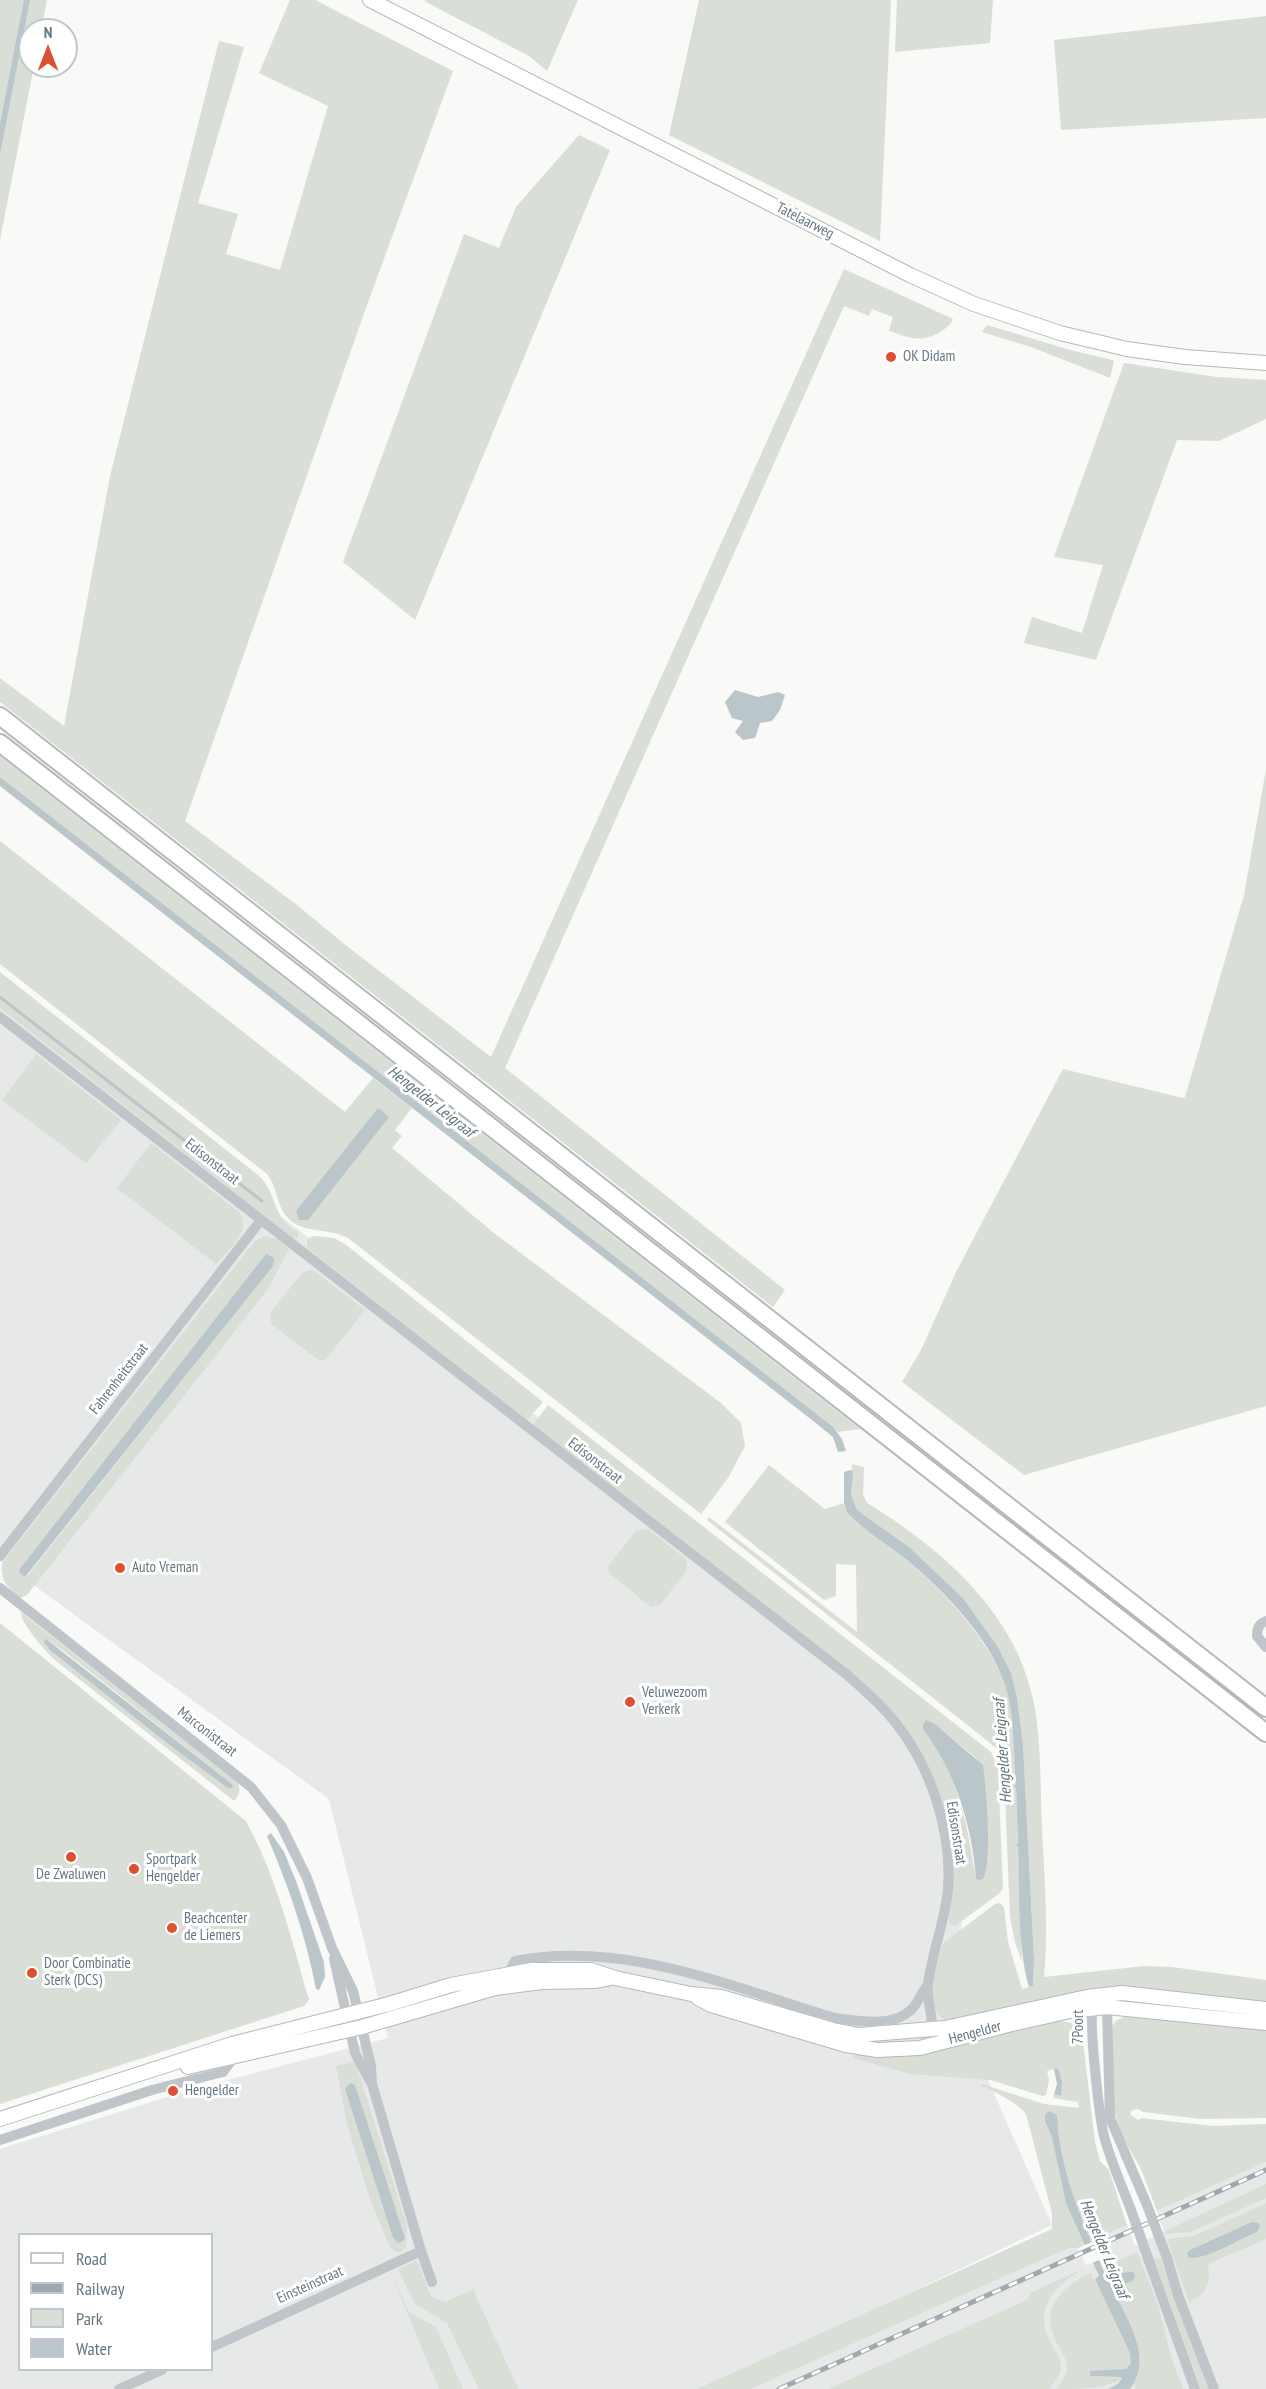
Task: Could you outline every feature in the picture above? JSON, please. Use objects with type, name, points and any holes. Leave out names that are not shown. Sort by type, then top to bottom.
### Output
[{"type":"highway","points":[[0,716],[1266,1708]]},
{"type":"highway","points":[[0,742],[1266,1733]]},
{"type":"main road","name":"Tatelaarweg","points":[[370,0],[910,275],[974,304],[1060,333],[1127,349],[1185,357],[1266,363]]},
{"type":"main road","name":"Hengelder","points":[[0,2118],[232,2044],[451,1985],[508,1973],[564,1968],[591,1970],[615,1978],[691,1994],[721,1997],[833,2030],[859,2035],[932,2024],[973,2023],[1035,2007],[1103,2001],[1266,2023]]},
{"type":"main road","name":"Hengelder","points":[[0,2125],[148,2077],[355,2028],[495,1988],[542,1982],[596,1981],[615,1978]]},
{"type":"main road","name":"Hengelder","points":[[691,1994],[711,2005],[846,2045],[878,2050],[920,2048],[1008,2025],[1091,2008],[1122,1993],[1266,2009]]},
{"type":"street","name":"Edisonstraat","points":[[0,1017],[846,1674],[897,1724],[915,1750],[927,1775],[940,1814],[946,1850],[948,1889],[941,1932],[927,1986],[932,2024]]},
{"type":"street","name":"Fahrenheitstraat","points":[[0,1556],[261,1220]]},
{"type":"street","name":"Marconistraat","points":[[0,1588],[251,1787],[281,1825],[300,1860],[333,1948],[355,2028]]},
{"type":"street","points":[[1266,1621],[1261,1623],[1257,1629],[1257,1636],[1266,1647]]},
{"type":"street","name":"Hengelder","points":[[508,1973],[515,1961],[531,1958],[623,1960],[663,1966],[835,2018],[880,2021],[897,2019],[904,2014],[924,2015],[932,2024]]},
{"type":"street","points":[[904,2014],[912,2009],[927,1986]]},
{"type":"street","name":"7Poort","points":[[1103,2001],[1110,2118],[1147,2205],[1214,2389]]},
{"type":"street","name":"7Poort","points":[[1091,2008],[1101,2118],[1107,2146],[1195,2389]]},
{"type":"street","points":[[920,2048],[930,2036],[932,2024]]},
{"type":"street","points":[[355,2028],[355,2053],[372,2084],[432,2282]]},
{"type":"street","name":"Hengelder","points":[[0,2140],[153,2090],[223,2072],[234,2057]]},
{"type":"street","name":"Einsteinstraat","points":[[213,2347],[421,2251]]},
{"type":"street","points":[[119,2389],[160,2371]]},
{"type":"shaded area","points":[[0,997],[835,1649],[931,1728],[967,1873],[956,1982],[973,2046],[1052,2225],[708,2389],[0,2389],[0,2149],[193,2089],[388,2038],[329,1799],[0,1561]]},
{"type":"shaded area","points":[[1266,2162],[1266,2389],[751,2389],[1069,2248],[1078,2248],[1086,2265],[1105,2257],[1098,2239],[1127,2225],[1135,2246],[1164,2231],[1157,2211]]},
{"type":"green space","points":[[0,0],[47,0],[43,18],[18,18],[18,78],[32,78],[0,240]]},
{"type":"green space","points":[[290,0],[315,0],[453,71],[367,305],[185,821],[297,905],[491,1057],[844,269],[953,319],[940,332],[920,339],[889,331],[893,317],[872,309],[869,316],[844,306],[505,1068],[785,1290],[773,1307],[0,702],[0,678],[64,726],[110,476],[219,41],[244,47],[198,203],[238,214],[226,254],[280,270],[328,106],[259,73]]},
{"type":"green space","points":[[578,0],[547,71],[529,56],[424,1]]},
{"type":"green space","points":[[699,0],[891,0],[880,241],[669,135]]},
{"type":"green space","points":[[897,0],[993,0],[990,43],[895,52]]},
{"type":"green space","points":[[1266,16],[1266,118],[1061,130],[1054,40]]},
{"type":"green space","points":[[579,135],[610,150],[415,620],[343,562],[464,234],[499,248],[516,207]]},
{"type":"green space","points":[[987,325],[1112,360],[1114,361],[1110,378],[1031,347],[982,332]]},
{"type":"green space","points":[[1124,363],[1217,377],[1266,380],[1266,419],[1219,441],[1177,440],[1096,660],[1024,643],[1032,617],[1082,633],[1103,565],[1054,557]]},
{"type":"green space","points":[[0,756],[860,1429],[838,1432],[64,828],[0,777]]},
{"type":"green space","points":[[1266,769],[1266,1406],[1024,1475],[902,1382],[921,1350],[957,1270],[1063,1069],[1185,1097],[1244,895]]},
{"type":"green space","points":[[0,841],[345,1112],[373,1078],[412,1108],[395,1130],[402,1136],[392,1148],[494,1233],[721,1403],[741,1423],[745,1446],[728,1478],[701,1514],[348,1238],[305,1228],[290,1220],[281,1208],[273,1183],[267,1174],[0,964]]},
{"type":"green space","points":[[0,972],[258,1175],[265,1182],[283,1219],[298,1232],[298,1237],[293,1238],[0,1008]]},
{"type":"green space","points":[[36,1054],[121,1120],[86,1163],[2,1100]]},
{"type":"green space","points":[[151,1143],[239,1212],[243,1219],[241,1233],[237,1240],[216,1264],[117,1188]]},
{"type":"green space","points":[[313,1236],[334,1238],[345,1244],[543,1402],[527,1420],[307,1248],[307,1240]]},
{"type":"green space","points":[[264,1237],[277,1239],[289,1249],[268,1289],[27,1595],[20,1598],[6,1583],[2,1575],[2,1563],[255,1241]],"holes":[[[266,1254],[274,1258],[273,1266],[27,1577],[19,1571]]]},
{"type":"green space","points":[[310,1270],[365,1310],[326,1359],[320,1361],[271,1324],[271,1312],[302,1273]]},
{"type":"green space","points":[[548,1405],[991,1752],[998,1768],[1003,1888],[1000,1893],[955,1926],[949,1924],[949,1832],[945,1813],[928,1765],[902,1724],[533,1425]],"holes":[[[935,1724],[975,1757],[985,1782],[987,1850],[976,1878],[966,1823],[951,1773],[934,1743]]]},
{"type":"green space","points":[[852,1464],[864,1467],[863,1494],[867,1503],[920,1539],[969,1583],[990,1608],[1008,1635],[1022,1664],[1032,1695],[1039,1744],[1046,1921],[1044,1977],[1144,1966],[1172,1967],[1266,1980],[1266,2004],[1155,1991],[948,2022],[940,2015],[935,2007],[933,1986],[943,1943],[995,1904],[1000,1903],[1004,1907],[1008,1942],[1022,1989],[1033,1986],[1034,1959],[1023,1744],[1017,1697],[1011,1673],[998,1647],[963,1598],[909,1547],[857,1510],[851,1495]]},
{"type":"green space","points":[[769,1465],[825,1509],[844,1503],[855,1521],[902,1556],[949,1600],[976,1632],[998,1668],[1008,1695],[1013,1725],[1022,1962],[1010,1917],[1004,1769],[1003,1761],[996,1748],[707,1520],[709,1517],[857,1632],[856,1565],[836,1564],[836,1596],[824,1600],[725,1522]]},
{"type":"green space","points":[[648,1529],[686,1559],[687,1570],[660,1605],[651,1607],[609,1573],[608,1566],[636,1531]]},
{"type":"green space","points":[[21,1612],[238,1783],[239,1793],[234,1801],[56,1661],[35,1638]],"holes":[[[46,1639],[232,1784],[213,1776],[168,1744],[51,1651]]]},
{"type":"green space","name":"Sportpark Hengelder","points":[[0,1623],[246,1821],[266,1863],[282,1907],[310,1999],[304,2006],[0,2104]]},
{"type":"green space","points":[[1131,2014],[1266,2027],[1266,2118],[1200,2119],[1143,2112],[1138,2109],[1132,2110],[1130,2114],[1138,2120],[1142,2118],[1212,2126],[1266,2124],[1266,2162],[1157,2211],[1141,2169],[1122,2136],[1112,2105],[1112,2026],[1117,2020]]},
{"type":"green space","points":[[1058,2020],[1074,2024],[1082,2034],[1095,2142],[1100,2161],[1109,2170],[1127,2225],[1078,2248],[1069,2248],[751,2389],[697,2389],[1052,2229],[1052,2213],[1026,2114],[1012,2102],[981,2086],[982,2084],[1044,2104],[1079,2108],[1078,2102],[1053,2098],[1054,2094],[1061,2096],[1058,2068],[1047,2071],[1049,2080],[1046,2095],[1043,2096],[990,2080],[910,2074],[853,2058],[855,2051]]},
{"type":"green space","points":[[355,2061],[407,2226],[406,2247],[399,2253],[391,2249],[371,2202],[347,2124],[336,2066]],"holes":[[[350,2084],[355,2085],[405,2238],[398,2243],[393,2238],[345,2089]]]},
{"type":"green space","points":[[1266,2184],[1266,2198],[1191,2232],[1166,2234],[1165,2231]]},
{"type":"green space","points":[[1266,2203],[1266,2239],[1208,2264],[1209,2277],[1204,2292],[1189,2302],[1167,2239],[1194,2236]]},
{"type":"green space","points":[[1137,2252],[1158,2305],[1172,2360],[1183,2389],[1136,2389],[1134,2384],[1138,2371],[1138,2347],[1131,2324],[1113,2289],[1132,2281],[1131,2273],[1110,2277],[1108,2273],[1112,2270],[1110,2264]]},
{"type":"green space","points":[[1159,2258],[1208,2389],[1201,2389],[1154,2259]]},
{"type":"green space","points":[[417,2261],[431,2297],[446,2302],[473,2289],[518,2389],[479,2389],[447,2323],[415,2304],[398,2269]]},
{"type":"green space","points":[[1085,2268],[1057,2289],[1046,2308],[1044,2318],[1046,2330],[1061,2365],[1059,2375],[1049,2389],[828,2389],[1027,2300],[1030,2293]]},
{"type":"green space","points":[[390,2272],[409,2312],[436,2327],[463,2389],[439,2389]]},
{"type":"green space","points":[[1090,2273],[1105,2297],[1130,2353],[1131,2363],[1126,2369],[1090,2376],[1122,2378],[1116,2382],[1092,2388],[1056,2389],[1064,2377],[1067,2365],[1052,2331],[1050,2319],[1052,2309],[1056,2300],[1070,2285]]},
{"type":"water","points":[[24,0],[30,0],[26,18],[21,18]]},
{"type":"water","points":[[18,31],[18,62],[0,154],[0,124]]},
{"type":"water","points":[[735,690],[758,697],[778,692],[785,695],[780,710],[772,721],[760,723],[755,738],[743,740],[735,732],[743,721],[732,718],[725,702]]},
{"type":"water","points":[[0,777],[833,1427],[842,1439],[846,1451],[838,1452],[833,1437],[817,1424],[0,786]]},
{"type":"water","points":[[378,1108],[389,1117],[308,1220],[299,1220],[296,1211]]},
{"type":"water","points":[[266,1254],[274,1258],[273,1266],[25,1577],[19,1570]]},
{"type":"water","points":[[853,1471],[851,1495],[857,1510],[909,1547],[963,1598],[998,1647],[1011,1673],[1017,1697],[1023,1744],[1034,1959],[1033,1986],[1029,1987],[1022,1954],[1013,1734],[1011,1709],[1005,1685],[989,1650],[964,1616],[907,1560],[858,1524],[847,1512],[844,1503],[844,1472]]},
{"type":"water","points":[[46,1639],[232,1784],[233,1788],[228,1788],[168,1744],[51,1651],[44,1642]]},
{"type":"water","points":[[926,1720],[935,1724],[983,1765],[988,1857],[983,1879],[976,1878],[971,1838],[960,1799],[944,1763],[923,1729]]},
{"type":"water","points":[[271,1833],[284,1852],[296,1881],[324,1962],[325,1977],[319,1990],[316,1989],[296,1911],[267,1836]]},
{"type":"water","points":[[1058,2068],[1062,2082],[1061,2096],[1054,2094],[1057,2084],[1054,2069]]},
{"type":"water","points":[[350,2083],[355,2085],[405,2238],[398,2243],[393,2238],[345,2089]]},
{"type":"water","points":[[1049,2111],[1057,2115],[1067,2176],[1105,2274],[1108,2273],[1111,2277],[1134,2272],[1135,2277],[1132,2281],[1113,2289],[1131,2326],[1139,2351],[1137,2377],[1130,2389],[1108,2389],[1118,2384],[1122,2378],[1120,2377],[1090,2376],[1090,2371],[1126,2369],[1131,2363],[1130,2353],[1095,2279],[1099,2276],[1066,2203],[1052,2137],[1045,2121],[1045,2115]]},
{"type":"water","points":[[1252,2222],[1260,2226],[1257,2232],[1212,2253],[1195,2258],[1188,2257],[1187,2253],[1190,2250]]},
{"type":"pier","points":[[1095,2241],[1101,2259],[1090,2264],[1082,2246]]},
{"type":"waterway","points":[[0,997],[262,1201]]},
{"type":"railway","points":[[779,2389],[1266,2170]]},
{"type":"place","name":"OK Didam","points":[[891,357]]},
{"type":"place","name":"Auto Vreman","points":[[120,1568]]},
{"type":"place","name":"Veluwezoom Verkerk","points":[[630,1702]]},
{"type":"place","name":"De Zwaluwen","points":[[71,1857]]},
{"type":"place","name":"Sportpark Hengelder","points":[[134,1869]]},
{"type":"place","name":"Beachcenter de Liemers","points":[[172,1928]]},
{"type":"place","name":"Door Combinatie Sterk (DCS)","points":[[32,1973]]},
{"type":"place","name":"Hengelder","points":[[173,2091]]},
{"type":"water label","name":"Hengelder Leigraaf","points":[[431,1102]]},
{"type":"water label","name":"Hengelder Leigraaf","points":[[1003,1751]]},
{"type":"water label","name":"Hengelder Leigraaf","points":[[1104,2249]]}]
